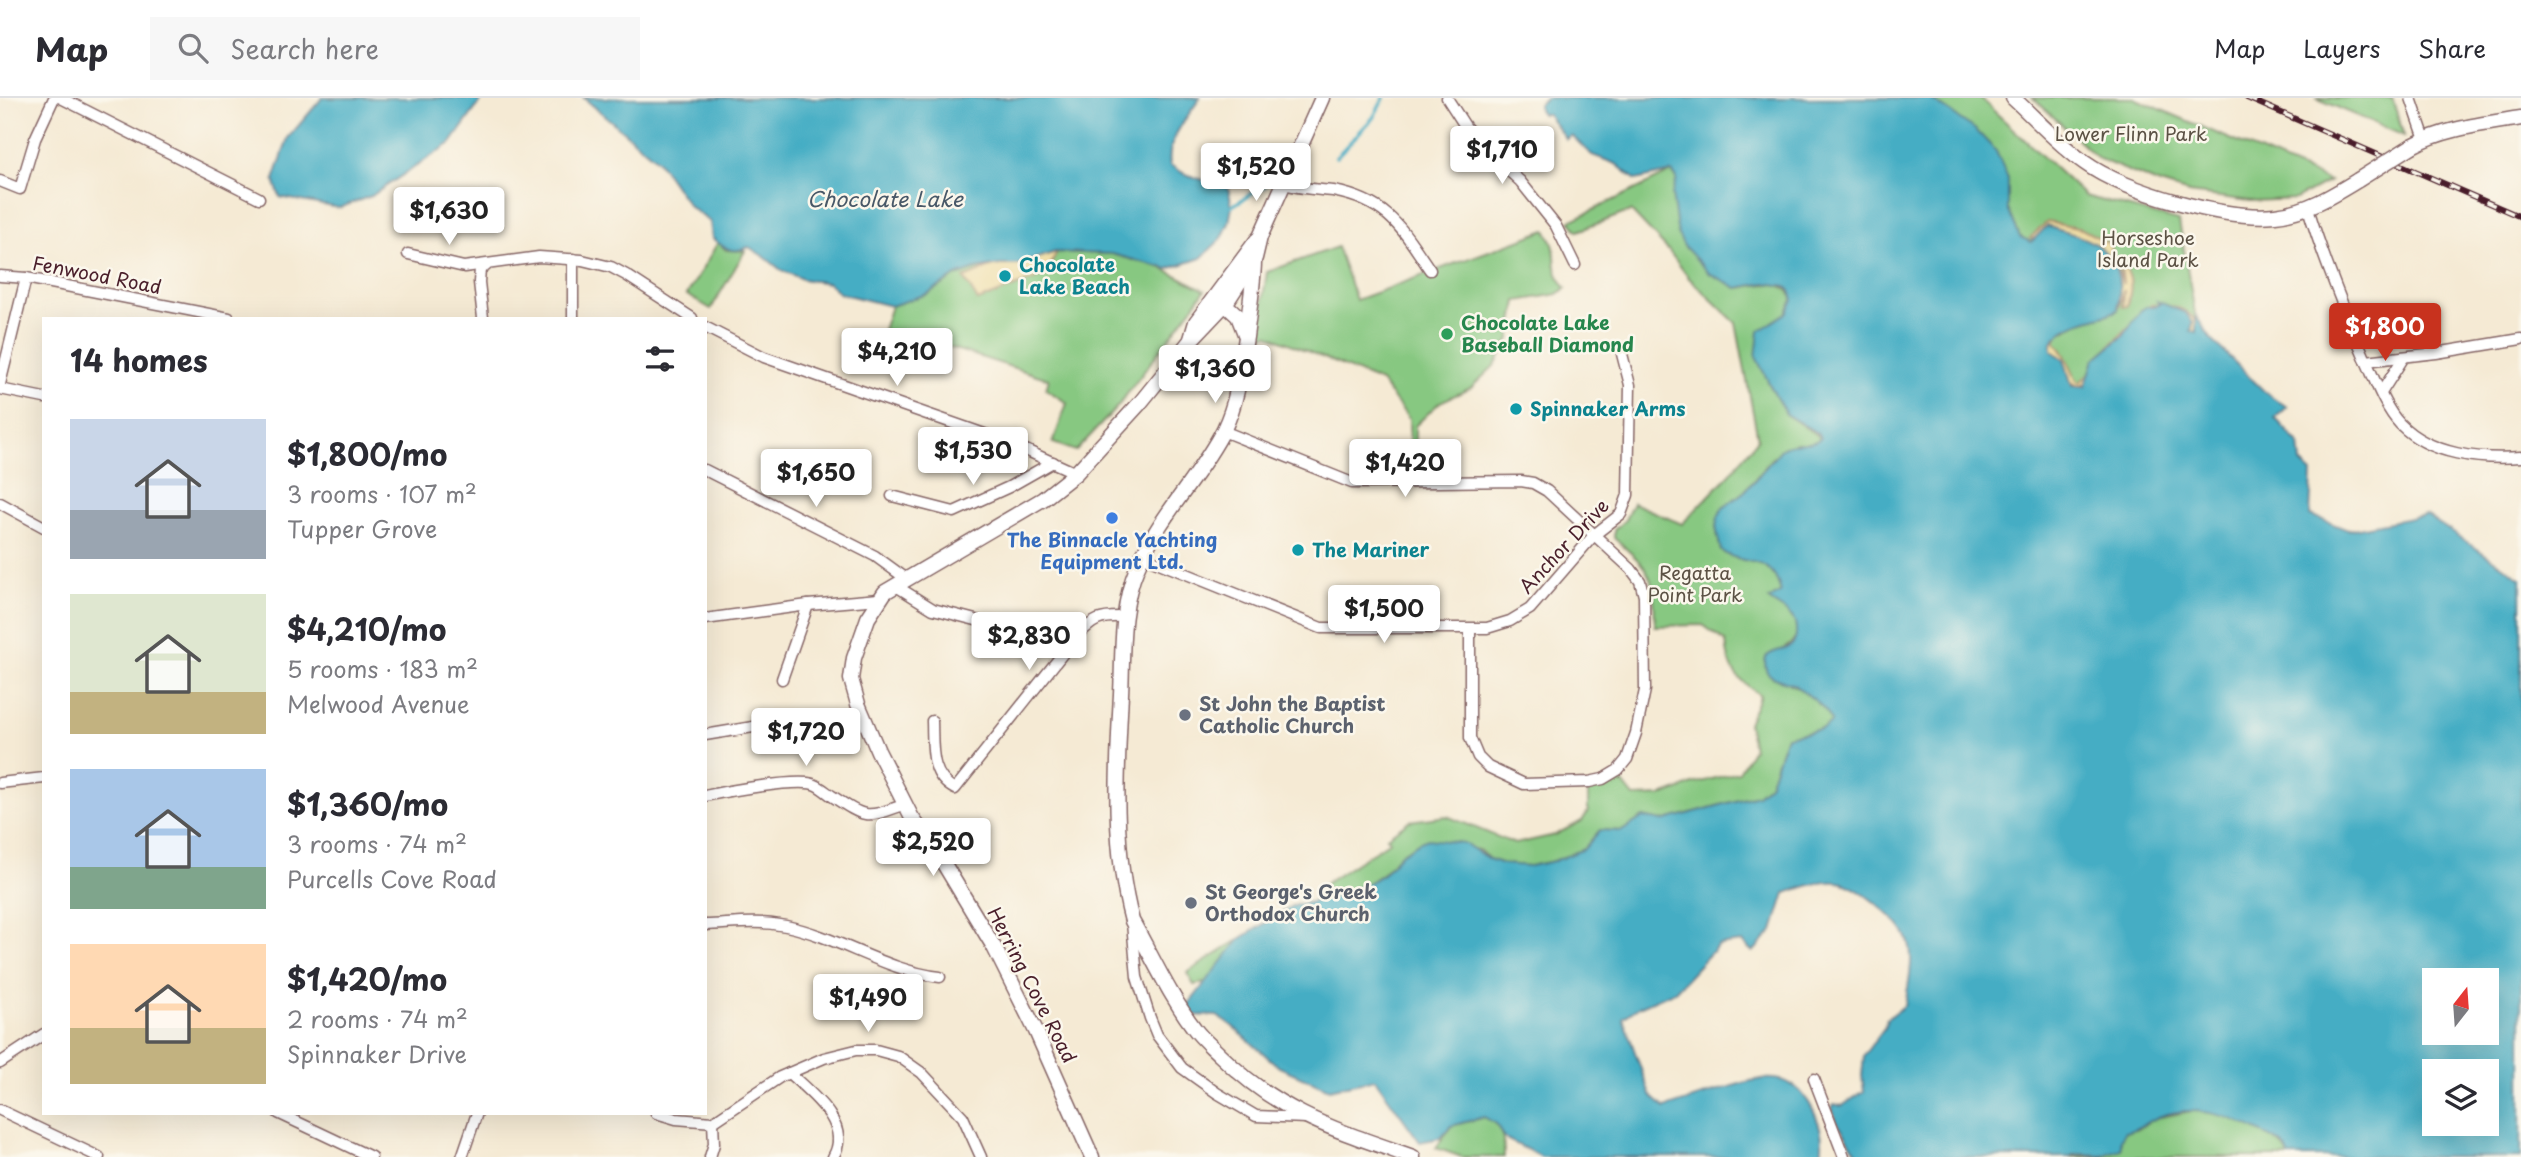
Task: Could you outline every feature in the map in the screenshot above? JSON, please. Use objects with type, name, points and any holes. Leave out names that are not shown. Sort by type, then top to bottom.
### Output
[{"type":"main road","points":[[1221,300],[1260,237],[1322,98]]},
{"type":"main road","points":[[2013,98],[2085,163],[2109,178],[2141,191],[2243,216],[2275,215],[2308,208],[2418,142],[2473,126],[2521,118]]},
{"type":"main road","points":[[1260,237],[1238,391],[1223,431],[1170,510],[1142,556],[1132,579],[1125,617],[1118,732],[1117,821],[1127,904],[1132,921],[1175,1000],[1201,1036],[1233,1069],[1264,1094],[1307,1118],[1413,1157]]},
{"type":"main road","points":[[879,598],[1044,499],[1076,473],[1140,403],[1191,340],[1196,322],[1221,300],[1255,258]]},
{"type":"main road","points":[[1221,300],[1238,316],[1246,335]]},
{"type":"main road","name":"Herring Cove Road","points":[[879,598],[868,618],[854,658],[852,679],[858,704],[873,741],[912,818],[935,849],[994,947],[1036,1031],[1092,1157]]},
{"type":"street","points":[[0,181],[20,189],[35,139],[54,98]]},
{"type":"street","points":[[61,98],[259,198]]},
{"type":"street","points":[[1447,98],[1473,135],[1520,181],[1556,226],[1575,265]]},
{"type":"street","points":[[2410,98],[2418,142]]},
{"type":"street","points":[[1284,184],[1353,196],[1390,214],[1430,270]]},
{"type":"street","points":[[2308,208],[2325,264],[2366,361],[2400,424],[2416,436],[2442,449],[2480,457],[2521,457]]},
{"type":"street","points":[[408,254],[464,267],[539,257],[573,259],[611,267],[690,317]]},
{"type":"street","points":[[573,259],[573,317]]},
{"type":"street","points":[[484,317],[480,269],[492,264]]},
{"type":"street","name":"Fenwood Road","points":[[0,276],[26,278],[224,317]]},
{"type":"street","points":[[26,278],[0,386],[42,397]]},
{"type":"street","points":[[707,328],[764,357],[1010,443],[1076,473]]},
{"type":"street","points":[[2366,361],[2521,339]]},
{"type":"street","name":"Anchor Drive","points":[[1142,556],[1321,628],[1470,630],[1497,626],[1526,612],[1594,535],[1621,514],[1628,495],[1630,385],[1622,354]]},
{"type":"street","points":[[2381,393],[2403,357]]},
{"type":"street","points":[[1223,431],[1352,483],[1521,481],[1533,483],[1547,491],[1634,572],[1640,581],[1644,596],[1645,690],[1630,753],[1623,765],[1603,779],[1589,782],[1524,784],[1497,773],[1483,763],[1472,745],[1471,738],[1470,630]]},
{"type":"street","points":[[892,496],[954,512],[1009,487],[1053,462]]},
{"type":"street","points":[[707,471],[875,556],[933,609],[995,625]]},
{"type":"street","points":[[0,503],[42,526]]},
{"type":"street","points":[[707,618],[879,598]]},
{"type":"street","points":[[782,679],[808,605]]},
{"type":"street","points":[[932,721],[935,767],[955,789],[1076,637],[1102,616],[1125,617]]},
{"type":"street","points":[[707,735],[753,727]]},
{"type":"street","points":[[0,783],[42,778]]},
{"type":"street","points":[[707,796],[735,790],[807,784],[820,787],[859,814],[868,817],[906,804]]},
{"type":"street","points":[[707,925],[749,921],[787,926],[917,974],[940,977]]},
{"type":"street","points":[[1132,921],[1137,977],[1150,1018],[1157,1035],[1182,1068],[1256,1116],[1307,1118]]},
{"type":"street","points":[[0,1061],[42,1035]]},
{"type":"street","points":[[663,1115],[676,1119],[713,1122],[789,1073],[824,1058],[856,1050],[876,1050],[898,1055],[922,1073],[963,1117],[981,1157]]},
{"type":"street","points":[[789,1073],[826,1109],[837,1130],[833,1157]]},
{"type":"street","points":[[1814,1079],[1844,1157]]},
{"type":"street","points":[[0,1111],[99,1157]]},
{"type":"street","points":[[282,1115],[371,1157]]},
{"type":"street","points":[[462,1157],[476,1115]]},
{"type":"street","points":[[710,1157],[714,1144],[713,1122]]},
{"type":"green space","name":"Horseshoe Island Park","points":[[1929,98],[1980,98],[2085,196],[2179,221],[2197,325],[2160,305],[2094,360],[2085,387],[2072,386],[2067,370],[2051,351],[2054,338],[2077,323],[2110,313],[2031,242],[2020,237],[2008,209],[2008,179],[1936,102]]},
{"type":"green space","name":"Lower Flinn Park","points":[[2033,98],[2134,98],[2329,181],[2296,199],[2250,201],[2189,193],[2099,159]]},
{"type":"green space","points":[[2316,98],[2392,98],[2404,136]]},
{"type":"green space","name":"Regatta Point Park","points":[[1672,172],[1677,178],[1684,246],[1737,288],[1762,284],[1777,285],[1784,287],[1793,300],[1780,318],[1768,382],[1787,415],[1821,438],[1815,443],[1796,443],[1773,457],[1745,491],[1722,509],[1716,527],[1721,551],[1757,563],[1771,571],[1781,592],[1769,600],[1790,615],[1797,624],[1798,631],[1792,642],[1767,656],[1772,676],[1814,698],[1827,711],[1832,719],[1831,723],[1822,729],[1786,736],[1769,785],[1757,795],[1662,821],[1643,817],[1622,831],[1600,830],[1584,849],[1554,861],[1530,866],[1503,864],[1489,859],[1479,850],[1420,842],[1401,854],[1383,873],[1368,883],[1336,897],[1316,902],[1317,889],[1390,841],[1387,837],[1409,821],[1447,816],[1515,844],[1555,835],[1582,821],[1588,811],[1588,787],[1604,785],[1619,778],[1634,797],[1662,796],[1693,784],[1739,772],[1753,749],[1748,723],[1760,695],[1735,673],[1729,660],[1726,642],[1703,625],[1655,626],[1654,595],[1649,575],[1637,559],[1614,538],[1614,530],[1625,520],[1633,503],[1682,524],[1730,474],[1758,439],[1736,323],[1689,278],[1668,250],[1631,211],[1578,231],[1570,221]]},
{"type":"green space","points":[[1546,230],[1554,246],[1557,273],[1566,288],[1558,294],[1517,301],[1510,339],[1495,365],[1471,388],[1440,402],[1415,426],[1415,472],[1410,473],[1409,419],[1381,382],[1267,334],[1261,337],[1261,310],[1267,272],[1337,247],[1356,300]]},
{"type":"green space","points":[[718,242],[726,250],[745,251],[711,309],[687,295]]},
{"type":"green space","points":[[1055,252],[1112,254],[1160,267],[1205,290],[1118,406],[1076,451],[1053,443],[1067,403],[1046,389],[1049,379],[911,335],[908,343],[881,336],[891,306],[927,294],[956,276],[976,269],[1017,265]]},
{"type":"green space","points":[[1240,939],[1208,982],[1194,985],[1187,973]]},
{"type":"green space","points":[[2197,1110],[2227,1116],[2255,1128],[2281,1145],[2289,1157],[2070,1157],[2096,1156],[2111,1152],[2121,1148],[2121,1139],[2125,1132],[2139,1128],[2155,1118]]},
{"type":"green space","points":[[1484,1117],[1499,1128],[1504,1157],[1462,1157],[1436,1148],[1451,1126]]},
{"type":"sand","points":[[2047,222],[2082,229],[2110,244],[2123,284],[2120,256],[2130,280],[2127,306],[2123,307],[2124,290],[2119,307],[2104,308],[2062,324],[2055,342],[2079,383],[2092,371],[2104,352],[2151,304],[2184,310],[2207,335],[2078,386],[2049,368],[2056,245],[2030,238]]},
{"type":"sand","name":"Chocolate Lake Beach","points":[[1057,252],[1046,275],[978,301],[964,278],[995,265],[1017,265]]},
{"type":"water","points":[[322,98],[483,98],[451,143],[371,196],[339,208],[280,197],[274,180],[288,138]]},
{"type":"water","name":"Chocolate Lake","points":[[584,98],[1200,98],[1174,138],[1170,165],[1185,174],[1228,188],[1232,206],[1229,223],[1222,238],[1201,258],[1168,269],[1112,254],[1055,252],[1017,265],[976,269],[956,276],[927,294],[891,306],[839,293],[829,283],[802,279],[781,270],[749,247],[733,250],[721,245],[712,238],[710,222],[689,206],[657,160]]},
{"type":"water","points":[[1546,98],[1929,98],[1976,130],[1996,151],[2008,179],[2008,209],[2020,237],[2031,242],[2047,226],[2079,236],[2094,244],[2104,250],[2115,266],[2119,286],[2118,310],[2074,325],[2052,342],[2052,351],[2064,359],[2072,386],[2085,387],[2094,360],[2124,335],[2146,307],[2159,305],[2157,301],[2186,313],[2193,323],[2191,331],[2196,333],[2196,316],[2212,340],[2264,391],[2287,407],[2275,418],[2299,444],[2301,463],[2312,473],[2310,515],[2348,530],[2426,515],[2521,578],[2521,1157],[2289,1157],[2279,1142],[2236,1121],[2210,1113],[2182,1111],[2154,1119],[2125,1132],[2121,1139],[2121,1149],[2102,1155],[1860,1157],[1837,1122],[1832,1108],[1834,1104],[1842,1106],[1864,1091],[1864,1055],[1884,1028],[1887,1019],[1905,1005],[1911,955],[1904,932],[1888,914],[1867,897],[1838,882],[1818,883],[1785,893],[1773,931],[1753,952],[1742,942],[1718,945],[1675,991],[1639,1007],[1623,1018],[1650,1095],[1665,1108],[1750,1081],[1785,1081],[1805,1096],[1813,1110],[1821,1133],[1821,1157],[1542,1157],[1504,1138],[1496,1124],[1484,1117],[1451,1126],[1440,1138],[1420,1142],[1375,1079],[1329,1089],[1279,1067],[1217,1016],[1190,1015],[1188,1005],[1240,939],[1292,906],[1336,897],[1368,883],[1383,874],[1401,854],[1420,842],[1428,839],[1464,843],[1489,859],[1503,864],[1530,866],[1554,861],[1584,849],[1600,830],[1622,831],[1643,817],[1662,821],[1757,795],[1769,785],[1786,736],[1822,729],[1831,723],[1827,713],[1812,698],[1796,686],[1767,672],[1767,656],[1793,643],[1795,622],[1769,600],[1781,592],[1771,571],[1757,563],[1721,551],[1716,527],[1722,509],[1745,491],[1783,447],[1821,438],[1787,415],[1756,357],[1759,331],[1786,313],[1793,300],[1790,291],[1786,286],[1765,283],[1737,288],[1709,273],[1684,246],[1678,235],[1672,195],[1677,178],[1672,172],[1636,180],[1616,164],[1592,155],[1571,135],[1566,139],[1547,114],[1541,114],[1538,107]]},
{"type":"waterway","points":[[1336,157],[1373,118],[1384,98]]},
{"type":"waterway","points":[[1232,206],[1267,184]]},
{"type":"railway","points":[[2247,98],[2521,217]]},
{"type":"place","name":"Chocolate Lake Beach","points":[[1005,276]]},
{"type":"place","name":"Chocolate Lake Baseball Diamond","points":[[1447,334]]},
{"type":"place","name":"Spinnaker Arms","points":[[1516,409]]},
{"type":"place","name":"The Binnacle Yachting Equipment Ltd.","points":[[1112,518]]},
{"type":"place","name":"The Mariner","points":[[1298,550]]},
{"type":"place","name":"St John the Baptist Catholic Church","points":[[1185,715]]},
{"type":"place","name":"St George's Greek Orthodox Church","points":[[1191,903]]}]
